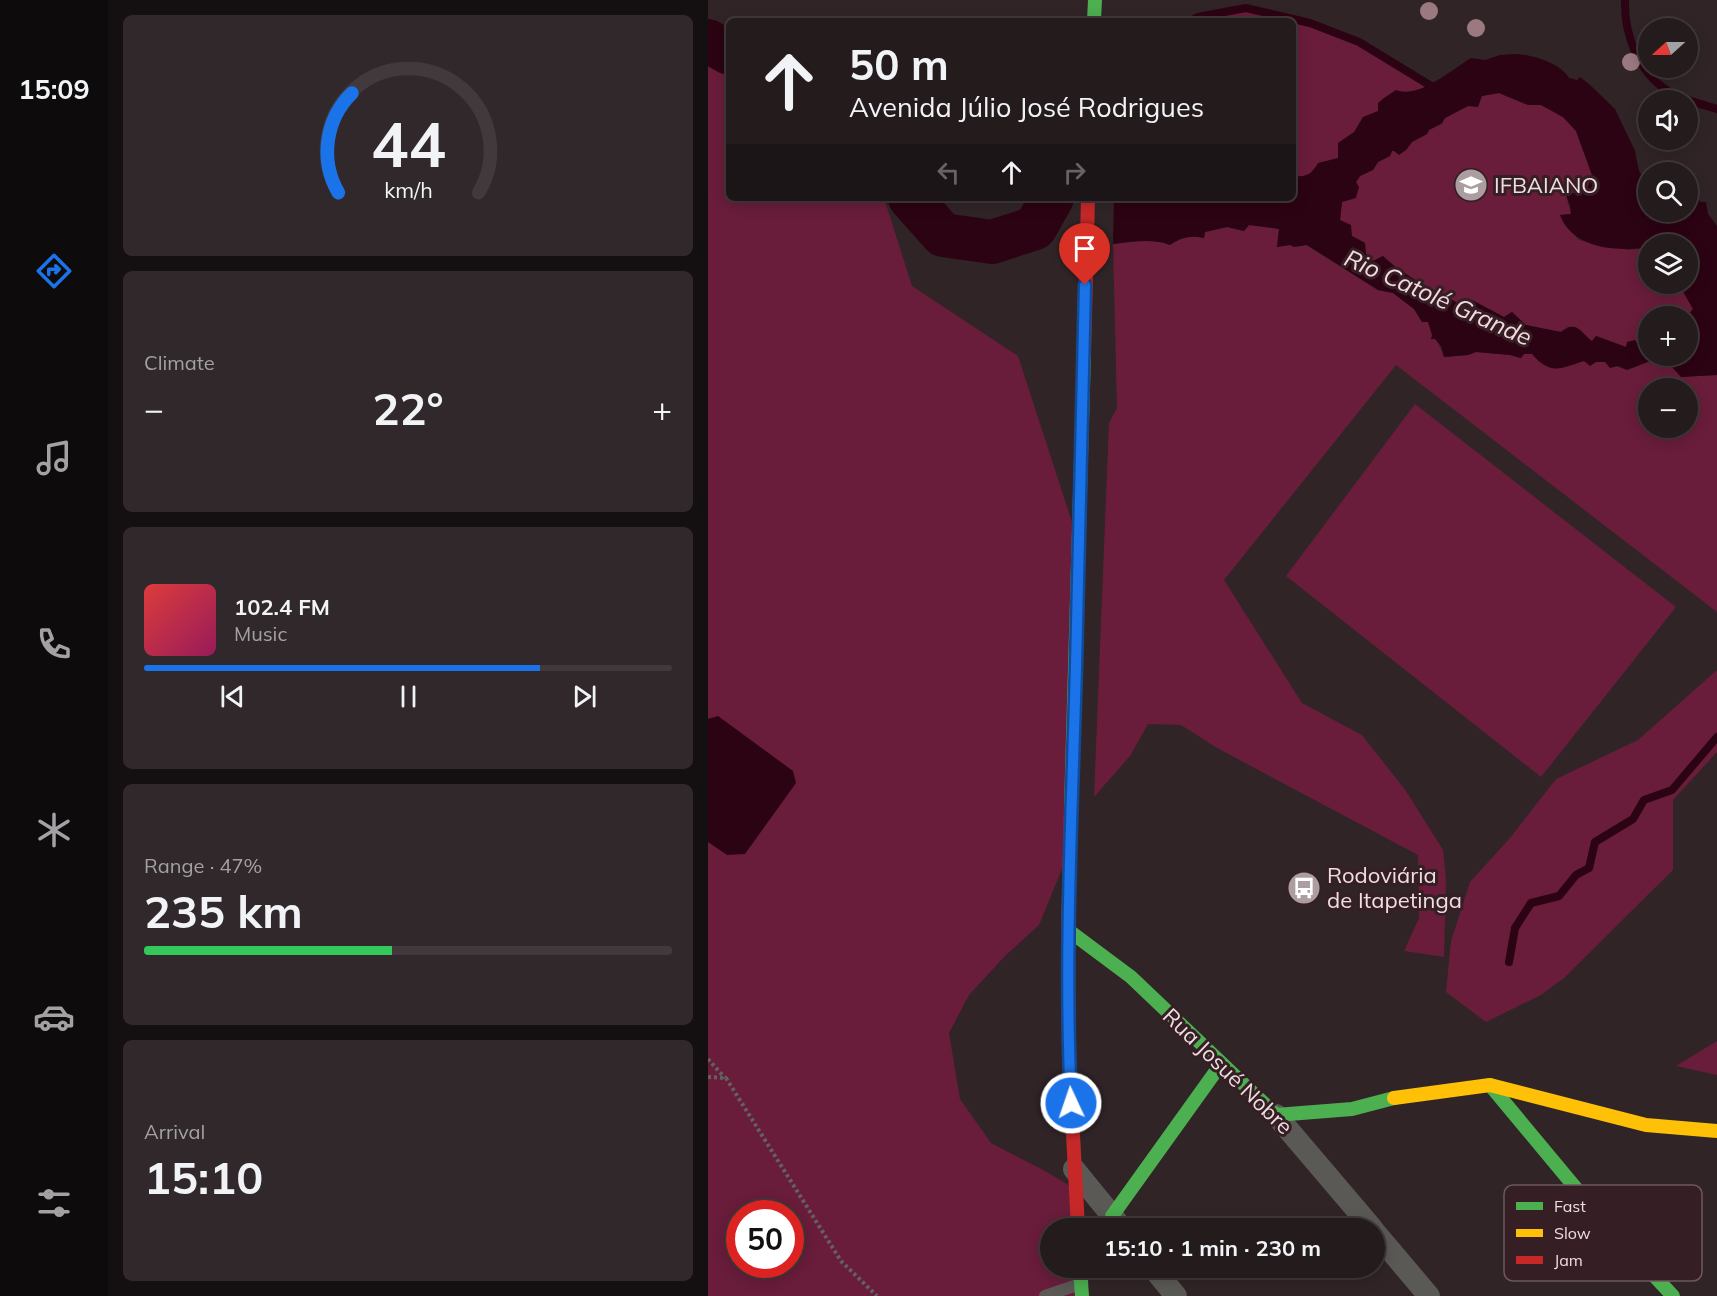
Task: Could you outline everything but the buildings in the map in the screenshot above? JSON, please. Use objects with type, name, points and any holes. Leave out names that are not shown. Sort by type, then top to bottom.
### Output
[{"type":"street","points":[[1094,18],[1095,0]]},
{"type":"street","points":[[1077,1218],[1069,1059],[1068,930],[1088,201]]},
{"type":"street","name":"Rua Josué Nobre","points":[[1068,930],[1131,978],[1276,1115],[1363,1218]]},
{"type":"street","points":[[1120,1218],[1221,1064]]},
{"type":"street","points":[[1490,1085],[1573,1185]]},
{"type":"street","points":[[1276,1115],[1352,1109],[1402,1096],[1490,1085],[1646,1125],[1717,1131]]},
{"type":"street","points":[[1074,1169],[1114,1218]]},
{"type":"street","name":"Rua Josué Nobre","points":[[1385,1244],[1429,1296]]},
{"type":"street","points":[[1161,1278],[1176,1296]]},
{"type":"street","points":[[1659,1281],[1673,1296]]},
{"type":"lane","points":[[1045,1296],[1081,1290]]},
{"type":"path","points":[[708,1059],[726,1078],[841,1261],[877,1296]]},
{"type":"path","points":[[708,1077],[726,1078]]},
{"type":"shaded area","points":[[1246,8],[1289,18],[1204,18]]},
{"type":"shaded area","points":[[1296,20],[1359,42],[1443,93],[1296,184]]},
{"type":"shaded area","points":[[708,41],[726,51],[726,201],[885,201],[912,286],[1018,356],[1073,525],[1066,859],[1039,925],[1005,956],[969,995],[949,1033],[960,1099],[991,1143],[1070,1186],[1078,1218],[1040,1218],[1040,1278],[1089,1278],[1087,1296],[708,1296]]},
{"type":"shaded area","points":[[1499,93],[1528,105],[1541,105],[1563,117],[1576,131],[1592,175],[1588,189],[1566,195],[1571,214],[1560,215],[1564,224],[1579,240],[1629,250],[1638,249],[1638,294],[1685,294],[1691,306],[1638,306],[1638,344],[1626,347],[1596,336],[1592,341],[1569,326],[1561,332],[1526,325],[1512,312],[1504,317],[1472,300],[1463,306],[1411,277],[1383,256],[1373,261],[1366,254],[1365,243],[1352,236],[1340,220],[1342,202],[1360,176],[1373,170],[1378,162],[1390,156],[1392,151],[1406,150],[1412,142],[1442,124],[1445,118],[1478,102],[1482,96]]},
{"type":"shaded area","points":[[1249,225],[1262,225],[1279,229],[1277,247],[1306,245],[1378,290],[1393,293],[1414,309],[1422,322],[1428,322],[1444,357],[1476,352],[1520,358],[1523,354],[1533,354],[1539,362],[1574,364],[1584,361],[1605,362],[1627,370],[1638,366],[1670,366],[1681,377],[1717,375],[1717,612],[1396,365],[1224,580],[1302,703],[1362,735],[1406,791],[1443,850],[1446,880],[1444,957],[1404,951],[1419,918],[1418,855],[1217,748],[1181,725],[1148,724],[1130,756],[1094,797],[1109,423],[1117,408],[1113,244],[1149,241],[1170,245],[1186,237],[1204,238],[1205,232],[1227,227],[1244,231]]},
{"type":"shaded area","points":[[1415,404],[1676,607],[1541,777],[1286,576]]},
{"type":"shaded area","points":[[1717,670],[1717,752],[1673,800],[1673,870],[1564,978],[1541,995],[1486,1022],[1446,992],[1451,941],[1470,882],[1510,838],[1556,779],[1638,740]]},
{"type":"shaded area","points":[[1717,1041],[1717,1075],[1676,1066]]},
{"type":"water","points":[[1517,54],[1538,58],[1553,64],[1569,78],[1577,80],[1580,77],[1615,109],[1635,151],[1638,166],[1638,222],[1698,222],[1698,200],[1706,202],[1708,214],[1717,226],[1717,375],[1681,377],[1670,366],[1698,366],[1698,306],[1691,306],[1684,294],[1698,294],[1698,234],[1638,234],[1638,248],[1619,249],[1595,245],[1574,234],[1560,215],[1571,214],[1566,195],[1587,189],[1592,175],[1576,131],[1563,117],[1541,105],[1528,105],[1499,93],[1482,96],[1478,107],[1468,106],[1445,118],[1442,123],[1412,142],[1399,155],[1392,151],[1390,156],[1378,162],[1373,170],[1360,176],[1356,182],[1359,187],[1356,198],[1342,202],[1340,220],[1351,225],[1352,236],[1365,243],[1366,254],[1373,261],[1383,256],[1411,277],[1463,306],[1472,300],[1504,317],[1512,312],[1526,325],[1561,332],[1571,327],[1578,328],[1592,341],[1596,336],[1626,347],[1627,342],[1635,340],[1638,344],[1638,366],[1627,370],[1618,366],[1610,368],[1605,362],[1596,362],[1590,366],[1584,361],[1562,368],[1551,368],[1532,354],[1524,354],[1521,358],[1476,352],[1444,357],[1441,346],[1435,339],[1431,339],[1428,322],[1422,322],[1414,309],[1393,293],[1378,290],[1307,245],[1277,247],[1279,229],[1249,225],[1244,231],[1227,227],[1205,232],[1204,238],[1186,237],[1170,245],[1149,241],[1113,244],[1114,201],[1296,201],[1296,176],[1307,175],[1318,163],[1338,158],[1338,143],[1354,132],[1363,117],[1378,111],[1378,103],[1384,98],[1396,90],[1405,92],[1425,87],[1471,58],[1485,60],[1500,55]]},
{"type":"water","points":[[718,716],[793,771],[796,783],[745,854],[727,855],[708,842],[708,719]]},
{"type":"waterway","points":[[1625,0],[1630,39],[1648,74],[1673,94],[1717,109]]},
{"type":"waterway","points":[[1196,18],[1246,8],[1289,18]]},
{"type":"waterway","points":[[1296,20],[1359,42],[1436,89]]},
{"type":"waterway","name":"Rio Catolé Grande","points":[[708,41],[726,51]]},
{"type":"waterway","name":"Rio Catolé Grande","points":[[913,201],[943,235],[992,242],[1035,228],[1050,201]]},
{"type":"waterway","points":[[1509,962],[1515,928],[1531,903],[1559,896],[1576,875],[1589,868],[1595,842],[1633,819],[1644,800],[1672,790],[1717,737]]},
{"type":"traffic: fast","points":[[1094,18],[1095,0]]},
{"type":"traffic: fast","points":[[1071,807],[1084,354]]},
{"type":"traffic: fast","points":[[1068,930],[1131,977],[1276,1115],[1352,1109],[1394,1098]]},
{"type":"traffic: fast","points":[[1112,1216],[1221,1064]]},
{"type":"traffic: fast","points":[[1490,1085],[1573,1185]]},
{"type":"traffic: fast","points":[[1081,1278],[1082,1296]]},
{"type":"traffic: fast","points":[[1659,1281],[1673,1296]]},
{"type":"traffic: slow","points":[[1394,1098],[1490,1085],[1646,1125],[1717,1131]]},
{"type":"traffic: jam","points":[[1084,354],[1088,201]]},
{"type":"traffic: jam","points":[[1071,807],[1068,930],[1069,1059],[1077,1218]]},
{"type":"place","name":"IFBAIANO","points":[[1471,185]]},
{"type":"place","name":"Rodoviária de Itapetinga","points":[[1304,888]]},
{"type":"route","points":[[1071,1103],[1068,930],[1085,285]]}]
